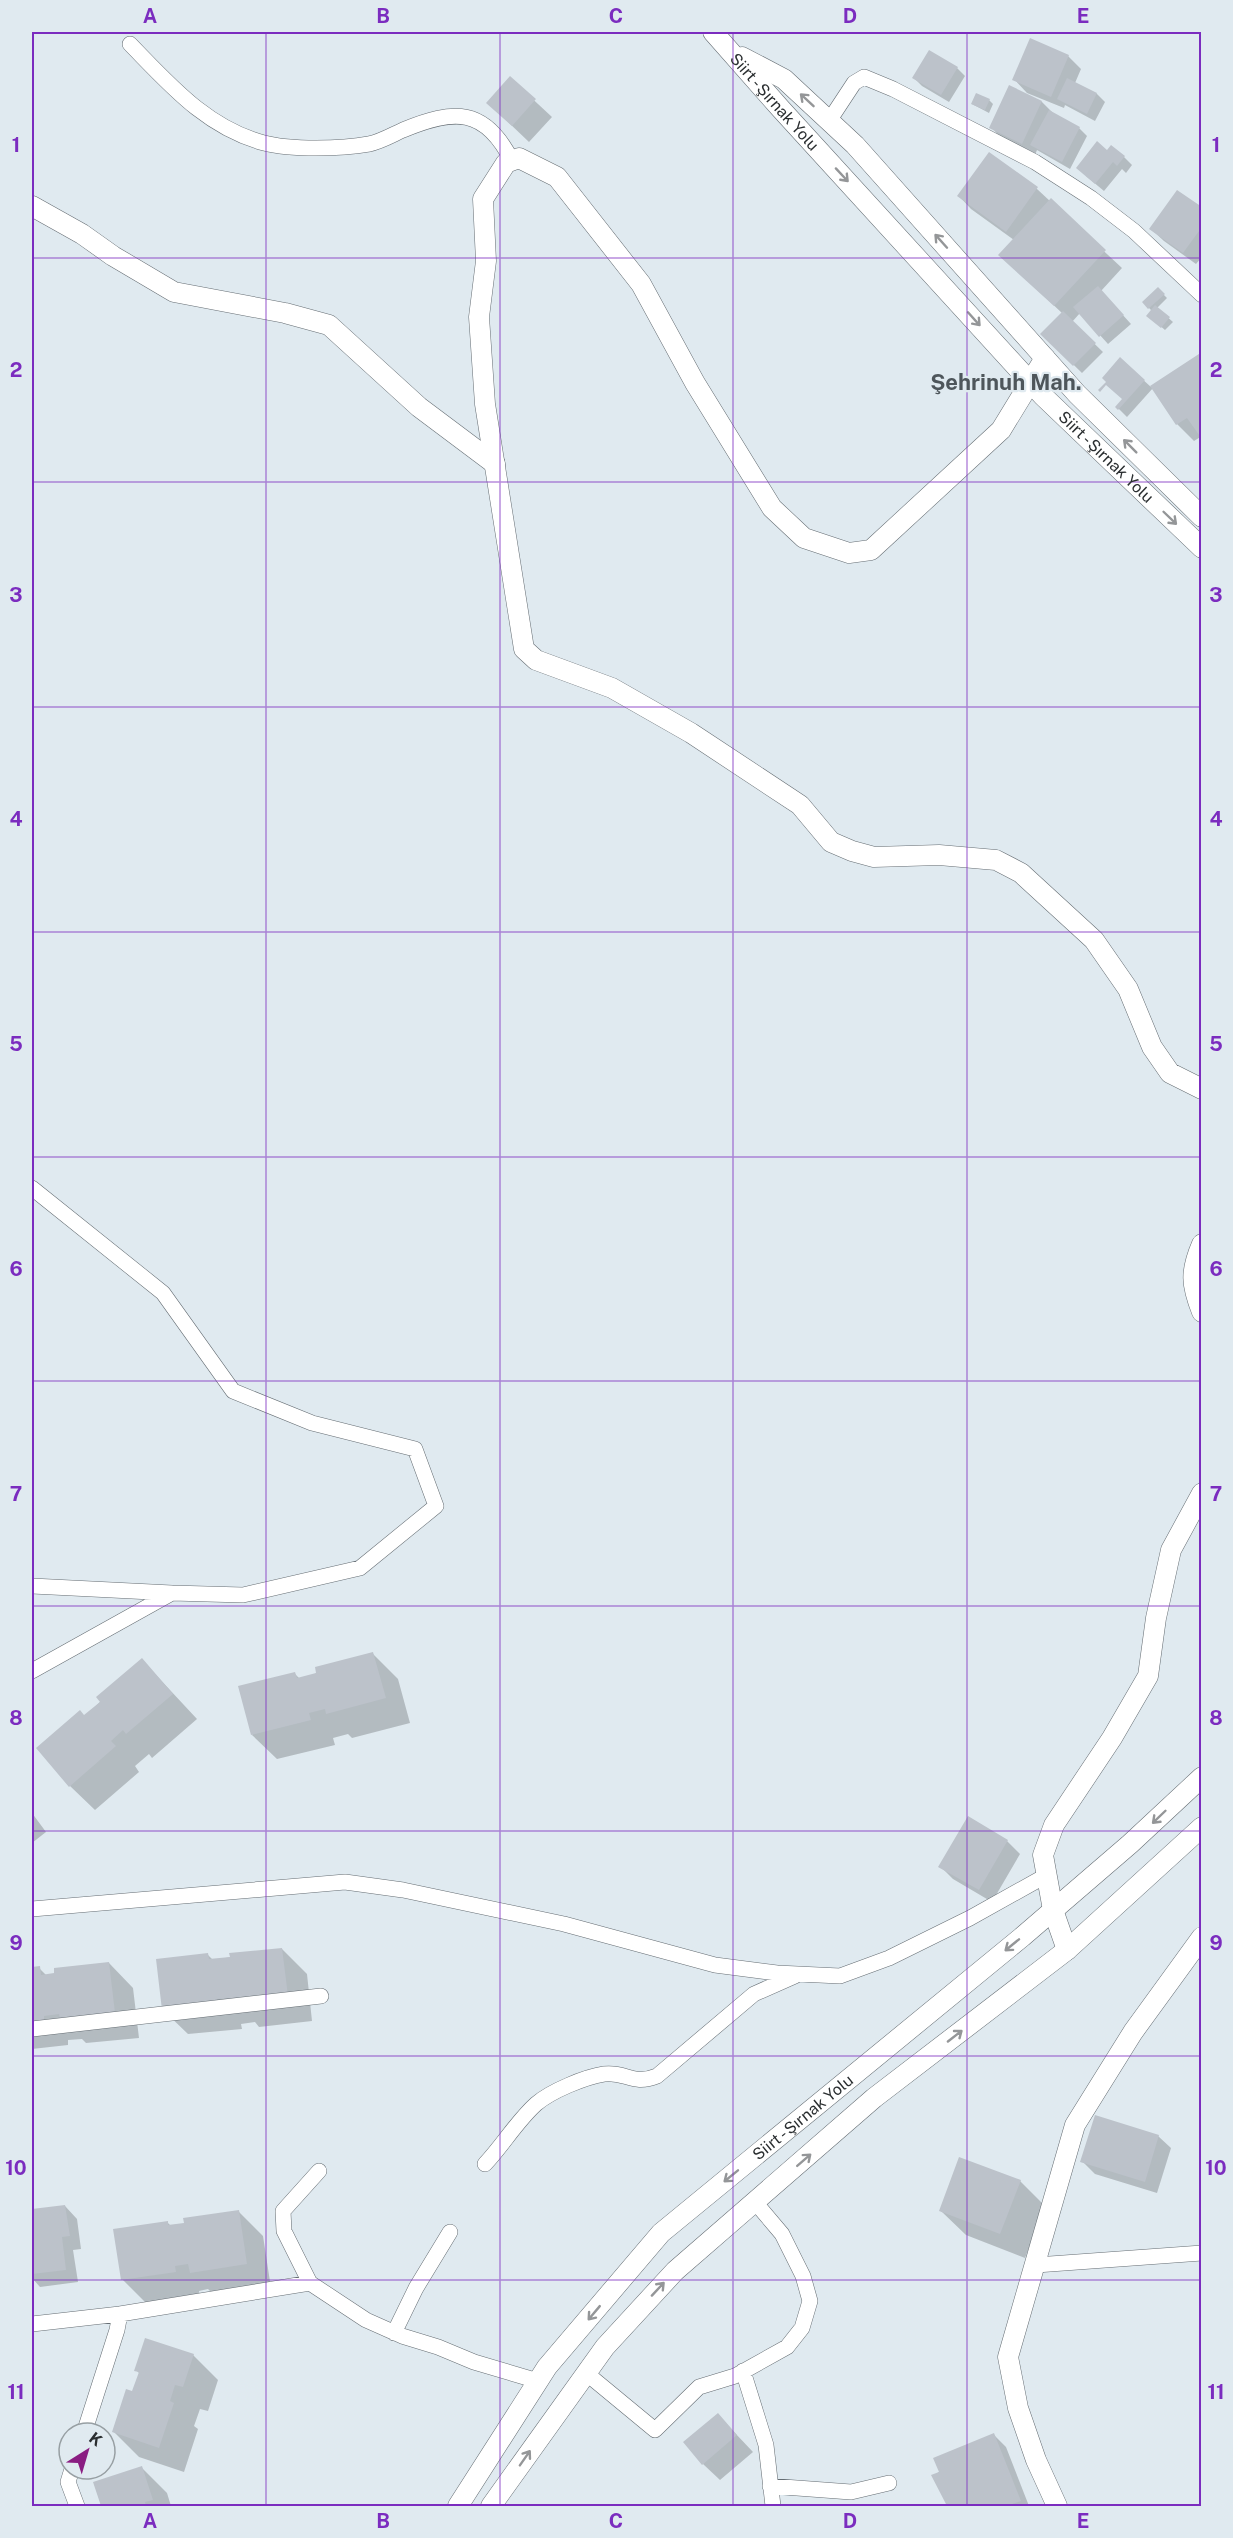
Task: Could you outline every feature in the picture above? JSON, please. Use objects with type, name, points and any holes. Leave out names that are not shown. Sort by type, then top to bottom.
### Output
[{"type":"street","name":"Siirt - Şırnak Yolu","points":[[713,32],[1032,383],[1202,548]]},
{"type":"street","points":[[130,44],[176,92],[225,129],[265,143],[292,148],[370,144],[428,120],[467,116],[486,125],[501,139],[512,161]]},
{"type":"street","name":"Siirt - Şırnak Yolu","points":[[734,53],[784,78],[855,145],[1077,394],[1202,517]]},
{"type":"street","points":[[829,121],[854,83],[864,77],[893,89],[1035,162],[1090,198],[1134,231],[1202,295]]},
{"type":"street","points":[[1045,358],[1032,383],[1001,430],[870,550],[849,553],[804,538],[772,508],[695,383],[641,284],[557,177],[519,158],[506,164],[483,199],[486,261],[479,317],[485,404],[524,649],[537,660],[612,688],[691,733],[800,805],[831,842],[874,857],[939,855],[996,860],[1021,873],[1094,940],[1128,989],[1152,1047],[1170,1073],[1202,1089]]},
{"type":"street","points":[[32,206],[82,234],[113,256],[174,292],[285,313],[329,325],[419,407],[495,464]]},
{"type":"street","points":[[32,1188],[163,1293],[233,1391],[312,1423],[415,1449],[436,1506],[360,1568],[243,1595],[32,1586]]},
{"type":"street","points":[[1202,1244],[1195,1260],[1192,1288],[1202,1312]]},
{"type":"street","points":[[1067,1950],[1053,1910],[1044,1855],[1054,1825],[1112,1738],[1148,1676],[1156,1618],[1171,1550],[1202,1493]]},
{"type":"street","points":[[32,1671],[172,1593]]},
{"type":"street","name":"Siirt - Şırnak Yolu","points":[[458,2506],[538,2381],[660,2233],[1053,1910],[1130,1845],[1202,1777]]},
{"type":"street","name":"Siirt - Şırnak Yolu","points":[[491,2506],[605,2347],[675,2271],[874,2098],[1067,1950],[1202,1827]]},
{"type":"street","points":[[32,1909],[345,1882],[403,1890],[564,1924],[716,1965],[797,1974],[840,1976],[889,1958],[970,1918],[1047,1875]]},
{"type":"street","points":[[1057,2506],[1036,2460],[1018,2408],[1008,2357],[1075,2125],[1133,2032],[1202,1937]]},
{"type":"street","points":[[485,2164],[537,2103],[579,2081],[601,2075],[613,2073],[644,2081],[657,2076],[754,1994],[797,1974]]},
{"type":"street","points":[[32,2029],[321,1996]]},
{"type":"street","points":[[319,2170],[283,2211],[284,2231],[310,2283],[366,2320],[394,2333],[474,2362],[538,2381]]},
{"type":"street","points":[[586,2373],[655,2430],[699,2387],[743,2371],[788,2348],[802,2328],[810,2301],[803,2276],[782,2234],[755,2202]]},
{"type":"street","points":[[394,2333],[416,2288],[450,2232]]},
{"type":"street","points":[[1036,2265],[1202,2253]]},
{"type":"street","points":[[32,2324],[120,2314],[310,2283]]},
{"type":"street","points":[[88,2421],[120,2314]]},
{"type":"street","points":[[743,2371],[766,2445],[773,2506]]},
{"type":"street","points":[[68,2481],[77,2506]]},
{"type":"street","points":[[770,2486],[851,2492],[890,2483]]},
{"type":"building","points":[[1030,38],[1069,55],[1051,97],[1012,80]]},
{"type":"building","points":[[929,50],[958,67],[941,95],[912,78]]},
{"type":"building","points":[[510,76],[536,99],[512,126],[486,103]]},
{"type":"building","points":[[1067,78],[1097,93],[1087,114],[1057,99]]},
{"type":"building","points":[[1009,85],[1042,101],[1022,144],[989,128]]},
{"type":"building","points":[[976,93],[990,99],[985,110],[971,104]]},
{"type":"building","points":[[1049,110],[1080,127],[1062,162],[1030,145]]},
{"type":"building","points":[[1097,141],[1107,150],[1111,145],[1125,156],[1117,166],[1113,162],[1095,184],[1076,168]]},
{"type":"building","points":[[989,152],[1038,187],[1006,232],[957,196]]},
{"type":"building","points":[[1177,190],[1202,207],[1202,227],[1183,253],[1149,229]]},
{"type":"building","points":[[1051,198],[1106,250],[1054,306],[998,255]]},
{"type":"building","points":[[1098,286],[1124,315],[1099,337],[1073,307]]},
{"type":"building","points":[[1158,287],[1165,294],[1148,309],[1142,302]]},
{"type":"building","points":[[1155,305],[1170,317],[1161,328],[1146,316]]},
{"type":"building","points":[[1063,311],[1096,343],[1073,366],[1040,334]]},
{"type":"building","points":[[1202,352],[1202,439],[1187,418],[1176,425],[1150,386]]},
{"type":"building","points":[[1120,357],[1145,380],[1118,410],[1115,407],[1122,399],[1106,385],[1100,392],[1098,390],[1106,382],[1102,378]]},
{"type":"building","points":[[373,1652],[386,1698],[326,1714],[325,1709],[309,1713],[311,1720],[251,1735],[238,1686],[295,1672],[297,1678],[316,1673],[315,1667]]},
{"type":"building","points":[[142,1658],[173,1694],[126,1734],[123,1730],[111,1741],[116,1746],[69,1787],[36,1748],[80,1710],[84,1715],[100,1702],[96,1697]]},
{"type":"building","points":[[968,1816],[1008,1840],[979,1890],[938,1867]]},
{"type":"building","points":[[282,1948],[288,1996],[233,2002],[232,1998],[217,1999],[218,2004],[162,2010],[156,1959],[208,1953],[209,1959],[230,1957],[229,1953]]},
{"type":"building","points":[[109,1962],[115,2013],[60,2019],[59,2014],[44,2016],[44,2021],[32,2022],[32,1967],[40,1966],[41,1975],[54,1973],[54,1968]]},
{"type":"building","points":[[1095,2115],[1159,2135],[1145,2182],[1080,2162]]},
{"type":"building","points":[[959,2157],[1021,2180],[1000,2234],[939,2211]]},
{"type":"building","points":[[65,2205],[70,2236],[62,2237],[66,2270],[32,2274],[32,2209]]},
{"type":"building","points":[[239,2210],[247,2264],[190,2273],[188,2264],[175,2266],[176,2272],[121,2280],[113,2229],[168,2221],[168,2225],[184,2223],[183,2218]]},
{"type":"building","points":[[145,2338],[194,2354],[183,2387],[175,2385],[170,2401],[174,2403],[159,2448],[117,2434],[116,2421],[126,2389],[132,2391],[139,2372],[134,2371]]},
{"type":"building","points":[[718,2413],[737,2435],[702,2465],[683,2442]]},
{"type":"building","points":[[994,2433],[1021,2501],[1006,2506],[947,2506],[931,2475],[939,2472],[933,2458]]},
{"type":"building","points":[[142,2466],[153,2500],[145,2502],[146,2506],[101,2506],[93,2482],[117,2481],[117,2474]]},
{"type":"district","name":"Şehrinuh Mah.","points":[[1006,382]]}]
